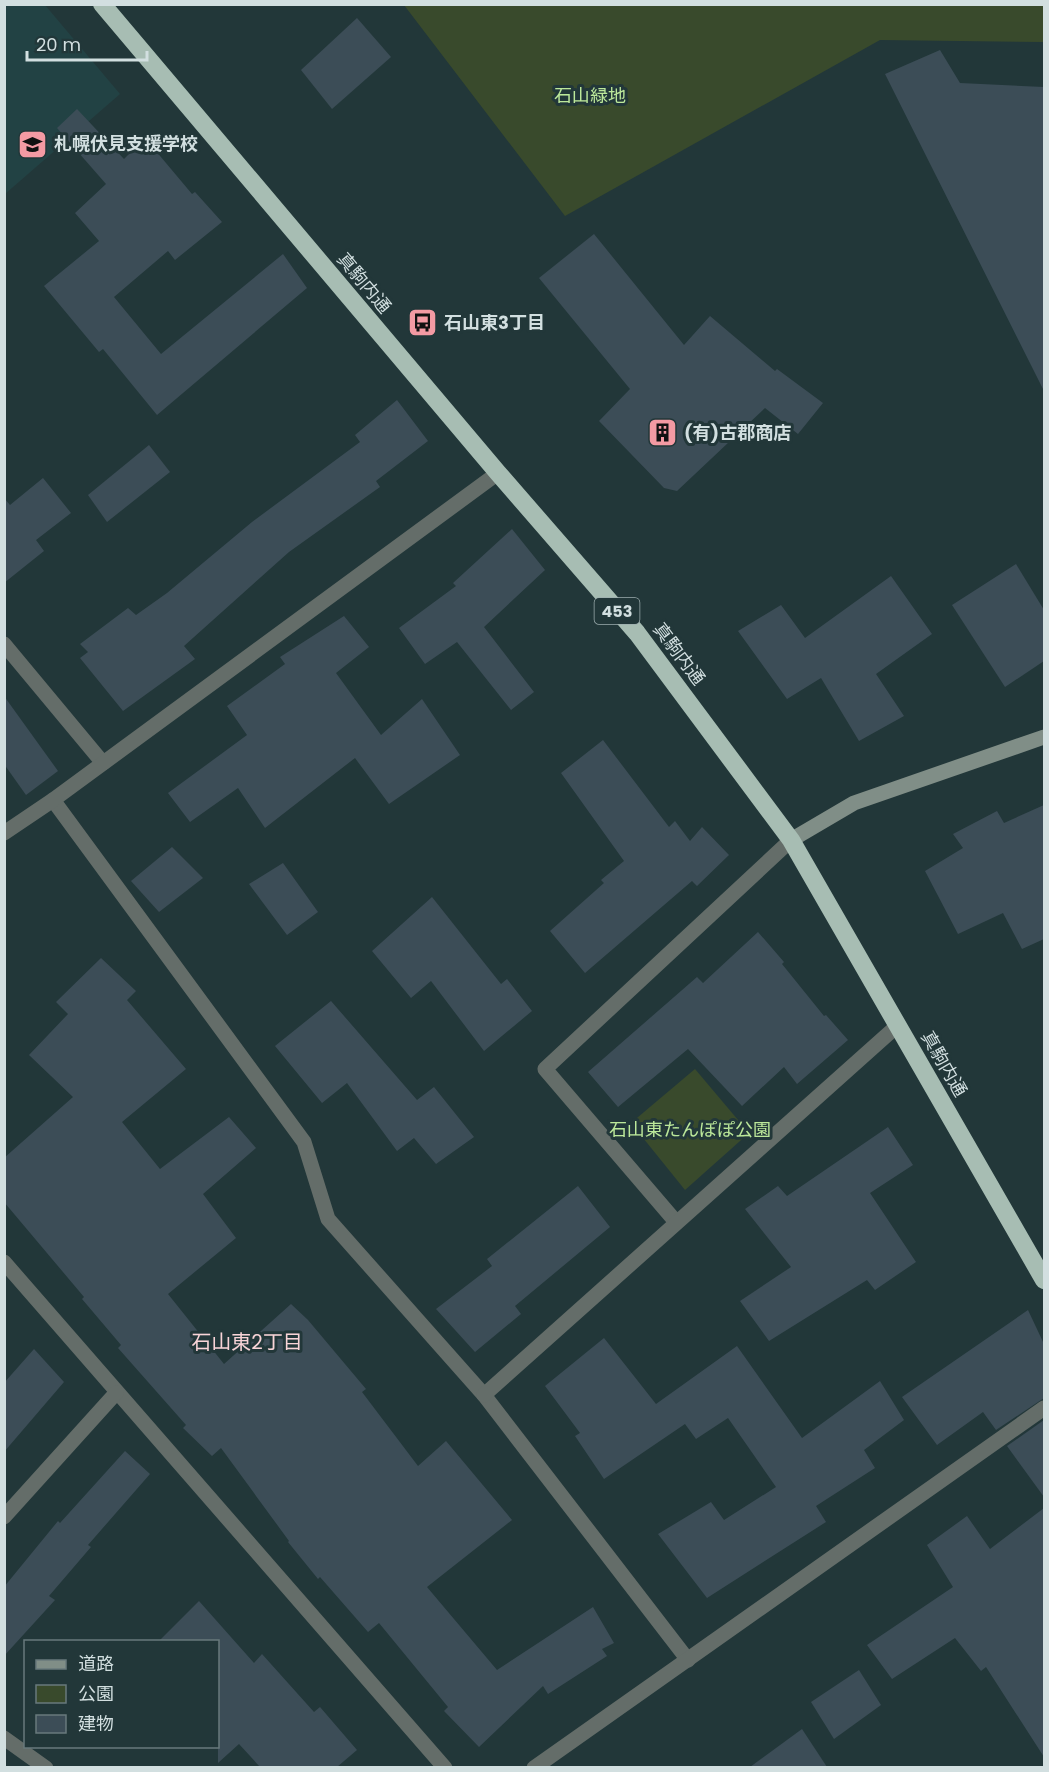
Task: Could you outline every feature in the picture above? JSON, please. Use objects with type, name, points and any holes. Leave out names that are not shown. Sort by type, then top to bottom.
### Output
[{"type":"highway","name":"真駒内通","points":[[102,4],[498,473],[637,633],[791,840],[1044,1280]]},
{"type":"street","points":[[4,833],[53,800],[498,473]]},
{"type":"street","points":[[4,644],[103,763]]},
{"type":"street","points":[[676,1222],[545,1069],[791,840],[854,803],[1044,737]]},
{"type":"street","points":[[53,800],[304,1142],[328,1219],[484,1395],[688,1660]]},
{"type":"street","points":[[484,1395],[897,1026]]},
{"type":"street","points":[[4,1262],[116,1393],[445,1767]]},
{"type":"street","points":[[4,1517],[116,1393]]},
{"type":"street","points":[[534,1767],[1044,1408]]},
{"type":"street","points":[[4,1738],[46,1767]]},
{"type":"shaded area","name":"札幌伏見支援学校","points":[[5,5],[45,5],[120,94],[5,194]]},
{"type":"green space","name":"石山緑地","points":[[404,5],[1044,5],[1044,42],[880,40],[565,216]]},
{"type":"green space","name":"石山東たんぽぽ公園","points":[[695,1069],[749,1133],[685,1190],[631,1123]]},
{"type":"building","points":[[357,18],[391,57],[332,109],[301,70]]},
{"type":"building","points":[[940,50],[960,83],[1044,87],[1044,391],[885,74]]},
{"type":"building","points":[[77,109],[124,159],[145,138],[192,194],[195,192],[222,222],[175,260],[168,251],[114,297],[161,354],[283,254],[307,288],[157,415],[103,349],[99,352],[44,286],[99,241],[75,213],[106,184],[57,128]]},
{"type":"building","points":[[594,234],[684,345],[710,316],[775,371],[777,369],[823,403],[798,434],[765,408],[677,491],[664,488],[599,421],[630,389],[539,278]]},
{"type":"building","points":[[397,400],[428,441],[376,481],[380,487],[289,552],[184,646],[195,659],[123,711],[80,658],[88,652],[80,644],[128,608],[136,615],[167,593],[252,522],[360,442],[355,435]]},
{"type":"building","points":[[149,445],[170,472],[107,522],[88,495]]},
{"type":"building","points":[[43,478],[71,513],[36,540],[44,551],[4,583],[4,498],[10,505]]},
{"type":"building","points":[[512,529],[545,570],[484,627],[534,692],[511,710],[457,642],[425,664],[399,628],[456,586],[453,583]]},
{"type":"building","points":[[1016,564],[1044,610],[1044,661],[1005,687],[952,605]]},
{"type":"building","points":[[891,576],[932,634],[876,674],[904,716],[859,741],[821,678],[787,699],[738,631],[781,605],[805,638]]},
{"type":"building","points":[[344,616],[369,647],[336,673],[381,735],[422,699],[460,755],[389,804],[355,758],[265,828],[238,788],[190,822],[168,793],[247,735],[227,706],[285,664],[280,657]]},
{"type":"building","points":[[4,696],[58,771],[26,795],[4,764]]},
{"type":"building","points":[[603,740],[669,827],[675,821],[690,841],[702,827],[729,855],[697,886],[692,881],[585,973],[550,931],[604,883],[601,880],[624,861],[561,773]]},
{"type":"building","points":[[1044,805],[1044,939],[1022,949],[1003,913],[958,934],[925,871],[963,848],[953,834],[997,811],[1004,823]]},
{"type":"building","points":[[172,847],[203,878],[159,912],[131,881]]},
{"type":"building","points":[[283,863],[318,912],[287,935],[249,884]]},
{"type":"building","points":[[432,897],[501,984],[507,979],[532,1011],[484,1051],[431,981],[411,998],[372,951]]},
{"type":"building","points":[[758,932],[784,962],[782,964],[824,1016],[826,1015],[848,1040],[797,1084],[784,1067],[742,1106],[688,1049],[618,1107],[588,1072],[697,977],[703,983]]},
{"type":"building","points":[[101,958],[136,991],[127,1000],[186,1069],[122,1122],[160,1169],[229,1117],[256,1148],[203,1194],[236,1238],[168,1294],[224,1364],[291,1304],[308,1320],[366,1389],[362,1392],[418,1466],[446,1441],[512,1520],[427,1587],[497,1670],[593,1607],[614,1643],[602,1649],[607,1656],[548,1694],[543,1686],[479,1747],[444,1711],[448,1707],[379,1623],[368,1632],[320,1577],[318,1579],[288,1542],[221,1448],[212,1456],[183,1428],[186,1425],[118,1348],[121,1345],[82,1299],[84,1297],[4,1202],[4,1158],[73,1097],[29,1055],[68,1014],[56,1002]]},
{"type":"building","points":[[331,1001],[417,1100],[434,1087],[474,1137],[436,1164],[414,1138],[397,1151],[347,1083],[322,1103],[275,1046]]},
{"type":"building","points":[[888,1127],[913,1165],[870,1193],[916,1262],[875,1290],[867,1280],[769,1341],[740,1301],[791,1267],[745,1209],[778,1186],[787,1196]]},
{"type":"building","points":[[578,1186],[610,1227],[515,1306],[521,1314],[475,1352],[436,1309],[492,1266],[487,1259]]},
{"type":"building","points":[[1028,1310],[1044,1344],[1044,1398],[996,1430],[983,1412],[937,1445],[902,1397]]},
{"type":"building","points":[[604,1338],[656,1404],[737,1346],[802,1438],[880,1381],[904,1420],[864,1450],[875,1468],[816,1506],[826,1522],[707,1598],[658,1534],[711,1502],[724,1520],[776,1487],[728,1418],[696,1439],[685,1424],[604,1479],[575,1436],[580,1433],[545,1386]]},
{"type":"building","points":[[34,1349],[64,1382],[4,1452],[4,1383]]},
{"type":"building","points":[[1044,1420],[1044,1497],[1007,1446]]},
{"type":"building","points":[[125,1451],[150,1474],[88,1545],[91,1547],[49,1596],[55,1600],[4,1656],[4,1587],[58,1521],[60,1523]]},
{"type":"building","points":[[1044,1508],[1044,1757],[986,1667],[981,1671],[955,1638],[892,1679],[867,1645],[953,1587],[927,1545],[967,1516],[990,1549]]},
{"type":"building","points":[[199,1601],[254,1663],[262,1654],[314,1712],[320,1707],[357,1750],[337,1767],[260,1767],[239,1744],[218,1763],[219,1640],[160,1640]]},
{"type":"building","points":[[859,1670],[881,1705],[834,1739],[811,1702]]},
{"type":"building","points":[[802,1729],[827,1767],[750,1767]]},
{"type":"place","name":"札幌伏見支援学校","points":[[33,144]]},
{"type":"place","name":"石山東3丁目","points":[[423,323]]},
{"type":"place","name":"(有)古郡商店","points":[[663,433]]},
{"type":"district","name":"石山東2丁目","points":[[247,1342]]}]
